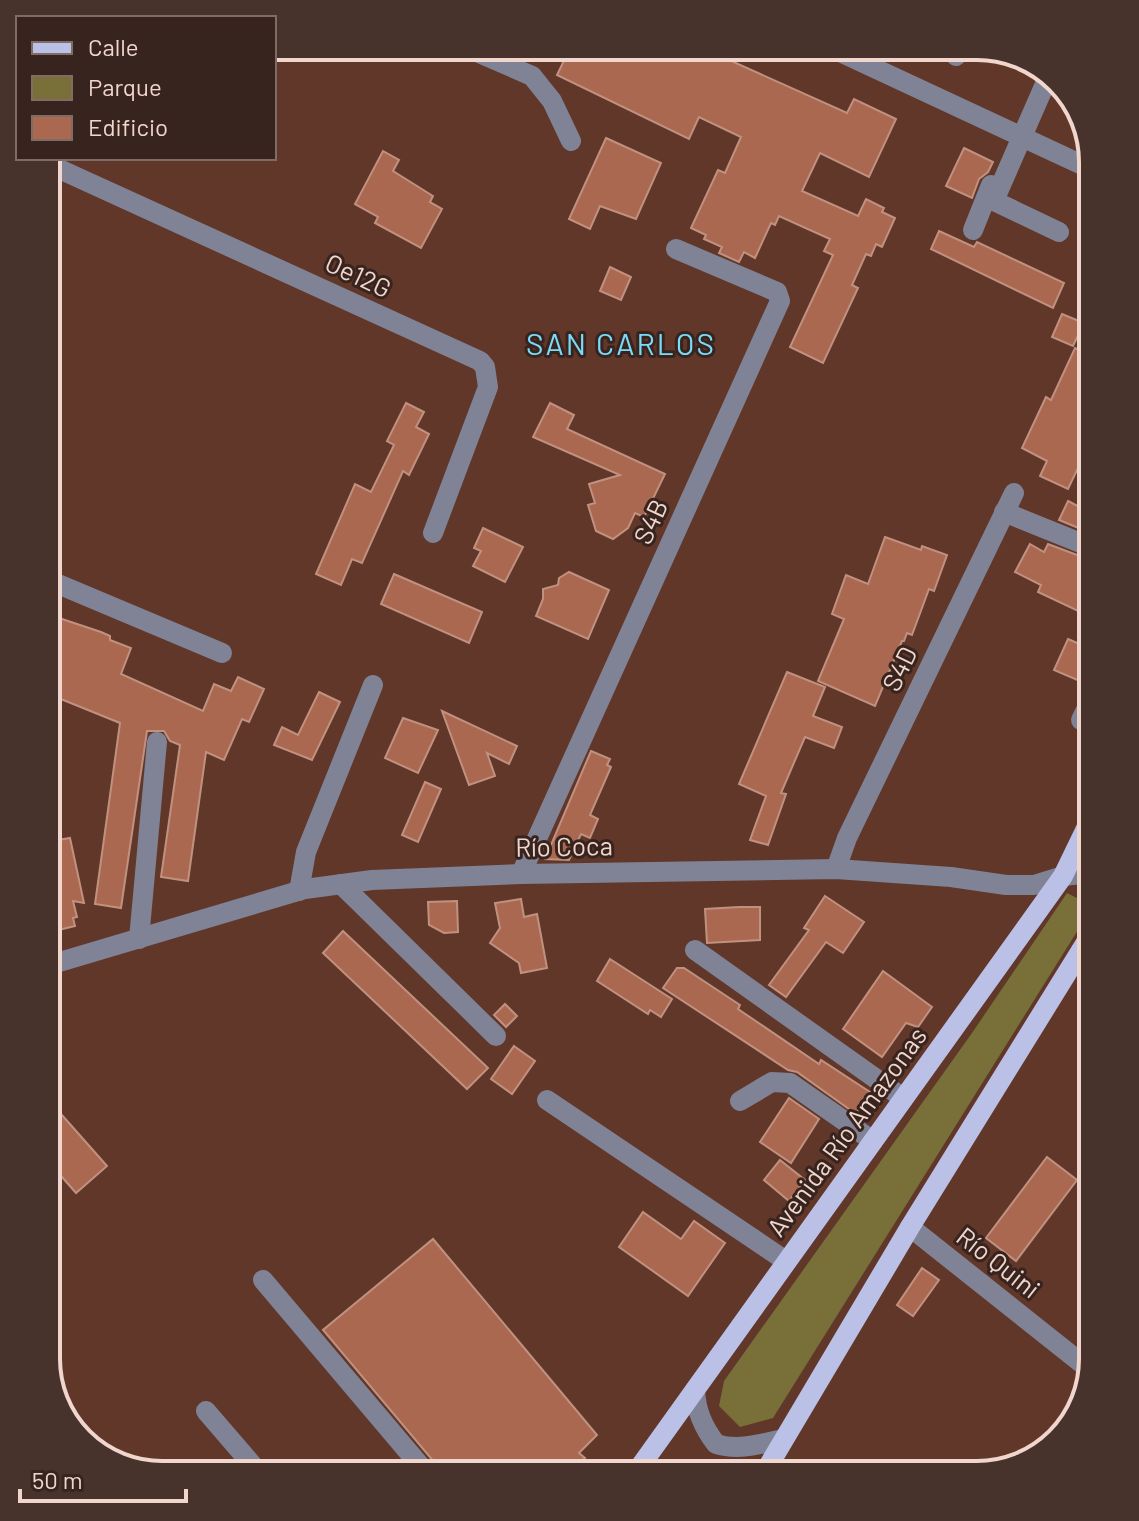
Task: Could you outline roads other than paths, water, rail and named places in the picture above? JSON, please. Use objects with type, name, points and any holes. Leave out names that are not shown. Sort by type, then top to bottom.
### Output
[{"type":"main road","name":"Avenida Río Amazonas","points":[[644,1461],[1063,876],[1079,843]]},
{"type":"main road","points":[[771,1461],[910,1227],[1079,954]]},
{"type":"street","points":[[495,60],[532,76],[552,101],[571,141]]},
{"type":"street","points":[[857,60],[1079,164]]},
{"type":"street","points":[[973,230],[1044,85]]},
{"type":"street","points":[[1017,135],[994,201],[1059,232]]},
{"type":"street","name":"Oe12G","points":[[60,169],[480,361],[485,367],[488,387],[433,533]]},
{"type":"street","name":"S4B","points":[[521,874],[780,301],[777,292],[676,249]]},
{"type":"street","name":"S4D","points":[[836,869],[847,838],[1014,493]]},
{"type":"street","points":[[1004,512],[1079,542]]},
{"type":"street","points":[[60,585],[222,653]]},
{"type":"street","points":[[299,891],[306,852],[373,685]]},
{"type":"street","points":[[139,939],[157,742]]},
{"type":"street","name":"Río Coca","points":[[60,962],[299,891],[341,884],[439,876],[836,869],[1034,885],[1079,874]]},
{"type":"street","points":[[341,884],[496,1036]]},
{"type":"street","points":[[695,950],[903,1098]]},
{"type":"street","points":[[740,1101],[772,1082],[790,1083],[873,1141]]},
{"type":"street","points":[[547,1100],[786,1261]]},
{"type":"street","name":"Río Quini","points":[[910,1227],[1079,1361]]},
{"type":"street","points":[[263,1280],[416,1461]]},
{"type":"street","points":[[695,1390],[700,1419],[716,1444],[738,1447],[783,1439]]},
{"type":"street","points":[[206,1411],[249,1461]]},
{"type":"district","name":"SAN CARLOS","points":[[621,345]]}]
